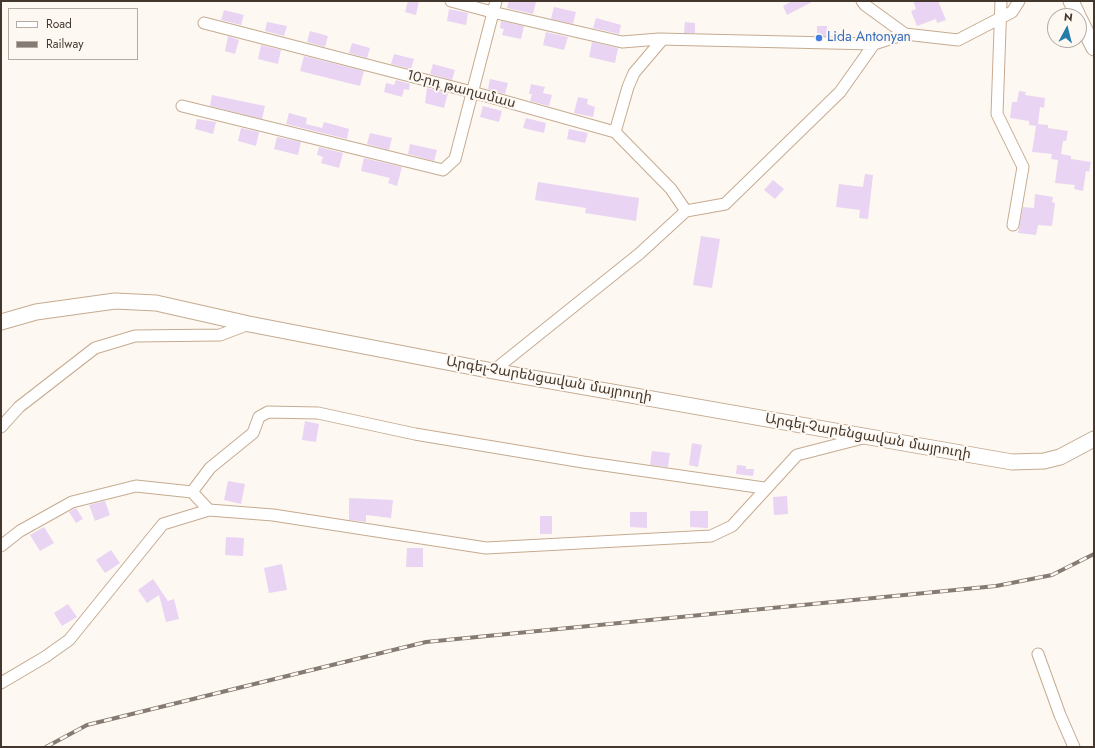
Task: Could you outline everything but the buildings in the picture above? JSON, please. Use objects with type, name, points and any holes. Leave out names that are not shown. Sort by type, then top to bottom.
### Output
[{"type":"main road","points":[[1087,34],[1094,48]]},
{"type":"main road","name":"Արգել-Չարենցավան մայրուղի","points":[[1,322],[36,312],[115,301],[156,303],[249,324],[493,371],[1012,462],[1044,461],[1060,457],[1094,439]]},
{"type":"street","points":[[451,1],[622,42],[662,40],[874,44],[905,34],[958,40],[1012,12],[1019,1]]},
{"type":"street","points":[[182,106],[443,170],[455,159],[496,1]]},
{"type":"street","points":[[862,1],[864,5],[905,34]]},
{"type":"street","points":[[1001,1],[999,19],[997,114],[1023,167],[1013,224]]},
{"type":"street","name":"10-րդ թաղամաս","points":[[204,23],[472,92],[615,132],[671,189],[686,211]]},
{"type":"street","points":[[615,132],[628,87],[634,73],[662,40]]},
{"type":"street","points":[[493,371],[639,254],[686,211],[725,204],[840,92],[874,44]]},
{"type":"street","points":[[1,427],[19,407],[95,348],[135,336],[220,335],[249,324]]},
{"type":"street","points":[[192,492],[210,468],[253,433],[259,417],[268,412],[318,413],[415,434],[583,462],[764,488]]},
{"type":"street","points":[[1,683],[45,658],[69,640],[163,524],[209,510],[273,515],[486,548],[711,536],[732,526],[764,488],[797,455],[866,437]]},
{"type":"street","points":[[1,546],[20,531],[72,502],[136,486],[192,492],[209,510]]},
{"type":"street","points":[[1038,654],[1060,716],[1074,747]]},
{"type":"railway","points":[[46,747],[87,725],[426,642],[996,586],[1052,575],[1094,554]]},
{"type":"place","name":"Lida Antonyan","points":[[819,38]]}]
